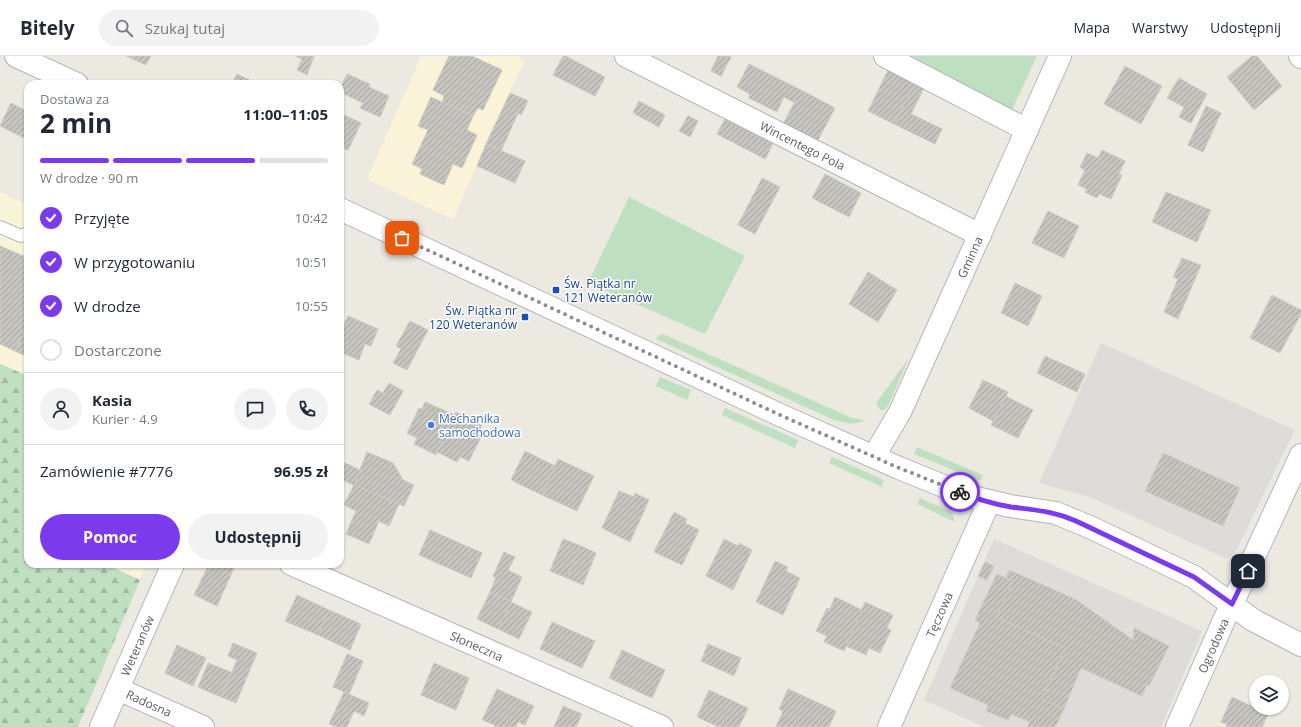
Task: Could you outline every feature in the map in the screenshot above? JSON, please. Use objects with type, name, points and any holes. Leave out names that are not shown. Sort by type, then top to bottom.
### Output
[{"type":"street","points":[[16,56],[68,80]]},
{"type":"street","name":"Wincentego Pola","points":[[626,56],[980,235]]},
{"type":"street","points":[[885,56],[1027,130]]},
{"type":"street","name":"Gminna","points":[[874,456],[900,412],[1060,56]]},
{"type":"street","points":[[344,211],[780,415],[899,468],[989,502],[1056,513],[1076,521],[1194,577],[1263,626],[1301,645]]},
{"type":"street","name":"Ogrodowa","points":[[1177,727],[1301,455]]},
{"type":"street","name":"Tęczowa","points":[[889,727],[989,502]]},
{"type":"street","name":"Weteranów","points":[[102,727],[171,568]]},
{"type":"street","name":"Słoneczna","points":[[300,568],[662,727]]},
{"type":"street","name":"Radosna","points":[[118,689],[202,727]]},
{"type":"lane","points":[[0,226],[21,236],[24,235]]},
{"type":"shaded area","points":[[421,56],[516,56],[525,60],[453,220],[367,179]]},
{"type":"shaded area","points":[[0,192],[24,203],[24,374],[0,364]]},
{"type":"shaded area","points":[[1101,343],[1295,430],[1233,555],[1225,558],[1090,497],[1039,483]]},
{"type":"shaded area","points":[[994,539],[1202,631],[1161,727],[984,727],[924,700]]},
{"type":"shaded area","points":[[114,568],[144,568],[140,580]]},
{"type":"green space","points":[[904,56],[1037,56],[1011,112]]},
{"type":"green space","points":[[629,197],[745,256],[705,334],[588,283]]},
{"type":"green space","points":[[663,334],[850,417],[865,421],[851,424],[834,420],[656,339],[659,335]]},
{"type":"green space","points":[[909,358],[888,406],[884,410],[880,410],[876,403]]},
{"type":"green space","points":[[0,364],[24,374],[24,568],[114,568],[140,580],[78,727],[0,727]]},
{"type":"green space","points":[[660,377],[691,390],[687,400],[656,386]]},
{"type":"green space","points":[[725,408],[798,440],[795,448],[722,415]]},
{"type":"green space","points":[[917,447],[983,475],[980,481],[914,454]]},
{"type":"green space","points":[[832,457],[884,480],[882,487],[829,463]]},
{"type":"green space","points":[[920,498],[952,512],[955,522],[917,504]]},
{"type":"building","points":[[126,56],[151,56],[146,65]]},
{"type":"building","points":[[295,56],[314,56],[307,75],[297,70],[302,59]]},
{"type":"building","points":[[449,56],[472,56],[502,70],[483,110],[478,108],[473,116],[442,102],[444,96],[433,90]]},
{"type":"building","points":[[563,56],[566,56],[605,77],[595,96],[553,75]]},
{"type":"building","points":[[718,56],[731,57],[721,76],[711,71]]},
{"type":"building","points":[[1252,56],[1257,56],[1282,86],[1254,110],[1227,77]]},
{"type":"building","points":[[749,64],[801,90],[795,103],[784,97],[777,112],[749,98],[750,94],[737,87]]},
{"type":"building","points":[[1125,66],[1162,86],[1141,124],[1104,104]]},
{"type":"building","points":[[888,70],[915,83],[894,124],[868,111]]},
{"type":"building","points":[[237,74],[250,80],[234,80]]},
{"type":"building","points":[[347,74],[370,84],[369,87],[389,96],[380,117],[360,108],[363,103],[344,94],[344,80]]},
{"type":"building","points":[[1179,78],[1207,94],[1191,123],[1179,117],[1184,107],[1167,98]]},
{"type":"building","points":[[915,83],[924,88],[911,114],[942,129],[935,144],[894,124]]},
{"type":"building","points":[[801,90],[835,108],[817,142],[783,124]]},
{"type":"building","points":[[510,93],[528,101],[521,115],[518,113],[501,151],[486,144]]},
{"type":"building","points":[[431,97],[473,116],[467,130],[477,135],[462,168],[453,164],[444,185],[420,174],[422,169],[412,164],[428,130],[418,126]]},
{"type":"building","points":[[639,101],[665,115],[659,127],[633,113]]},
{"type":"building","points":[[11,103],[24,110],[24,138],[0,126]]},
{"type":"building","points":[[1206,106],[1221,113],[1203,152],[1188,145]]},
{"type":"building","points":[[344,115],[361,123],[348,150],[344,148]]},
{"type":"building","points":[[688,116],[698,121],[690,137],[679,131]]},
{"type":"building","points":[[725,119],[773,144],[765,159],[717,134]]},
{"type":"building","points":[[486,144],[525,161],[515,183],[477,166]]},
{"type":"building","points":[[1102,150],[1125,161],[1119,174],[1122,175],[1111,199],[1099,194],[1097,198],[1085,192],[1087,189],[1078,185],[1085,170],[1080,167],[1087,153],[1098,158]]},
{"type":"building","points":[[825,174],[861,193],[849,217],[812,198]]},
{"type":"building","points":[[762,178],[780,187],[755,234],[738,225]]},
{"type":"building","points":[[1166,192],[1211,210],[1197,242],[1152,222]]},
{"type":"building","points":[[1048,211],[1079,226],[1064,258],[1032,243]]},
{"type":"building","points":[[0,246],[24,256],[24,332],[15,351],[0,344]]},
{"type":"building","points":[[1182,258],[1201,265],[1178,319],[1164,312],[1178,279],[1173,277]]},
{"type":"building","points":[[868,272],[897,290],[878,322],[849,304]]},
{"type":"building","points":[[1015,283],[1042,296],[1028,326],[1001,313]]},
{"type":"building","points":[[1272,295],[1301,310],[1301,314],[1280,353],[1250,338]]},
{"type":"building","points":[[348,316],[378,329],[371,346],[365,344],[359,360],[344,354],[344,325]]},
{"type":"building","points":[[410,321],[428,330],[407,370],[393,363],[401,349],[396,346]]},
{"type":"building","points":[[24,332],[24,355],[15,351]]},
{"type":"building","points":[[1045,356],[1085,374],[1077,392],[1037,373]]},
{"type":"building","points":[[983,380],[1008,392],[993,421],[969,408]]},
{"type":"building","points":[[389,383],[403,391],[390,415],[369,404],[377,390],[383,393]]},
{"type":"building","points":[[1006,396],[1033,410],[1018,438],[991,425]]},
{"type":"building","points":[[425,402],[455,415],[436,455],[414,444],[417,438],[407,433],[419,408],[422,409]]},
{"type":"building","points":[[456,412],[465,417],[466,415],[476,419],[474,422],[482,425],[478,433],[482,435],[469,461],[460,457],[457,462],[437,452]]},
{"type":"building","points":[[525,451],[555,466],[542,495],[511,480]]},
{"type":"building","points":[[367,452],[393,463],[403,480],[414,485],[404,506],[354,485]]},
{"type":"building","points":[[1163,453],[1240,488],[1223,526],[1145,491]]},
{"type":"building","points":[[558,459],[594,476],[577,511],[542,495]]},
{"type":"building","points":[[344,462],[360,470],[354,485],[344,481]]},
{"type":"building","points":[[354,485],[399,504],[389,526],[379,521],[369,544],[346,534],[356,511],[344,505]]},
{"type":"building","points":[[619,491],[634,497],[635,493],[649,500],[630,542],[602,528]]},
{"type":"building","points":[[674,512],[687,519],[685,523],[699,530],[682,565],[654,552]]},
{"type":"building","points":[[430,530],[482,553],[471,578],[419,555]]},
{"type":"building","points":[[563,539],[581,546],[567,578],[550,571]]},
{"type":"building","points":[[724,539],[738,546],[739,543],[752,550],[733,590],[706,576]]},
{"type":"building","points":[[581,546],[596,553],[583,585],[567,578]]},
{"type":"building","points":[[504,552],[515,557],[508,570],[522,577],[511,602],[490,592],[496,578],[493,576]]},
{"type":"building","points":[[775,561],[788,567],[786,571],[800,578],[783,615],[756,602]]},
{"type":"building","points":[[985,562],[994,566],[987,580],[978,576]]},
{"type":"building","points":[[207,568],[234,568],[217,606],[194,595]]},
{"type":"building","points":[[1009,570],[1075,599],[1133,640],[1134,628],[1169,646],[1149,686],[1147,684],[1142,696],[1081,668],[1064,709],[1042,699],[1065,648],[996,617],[1013,581],[1006,578]]},
{"type":"building","points":[[997,574],[1013,581],[996,617],[1065,648],[1042,699],[1064,709],[1055,727],[1027,727],[1030,722],[1011,714],[1008,720],[986,711],[988,705],[950,688],[980,623],[975,620]]},
{"type":"building","points":[[490,592],[511,602],[498,629],[477,619]]},
{"type":"building","points":[[297,595],[329,610],[318,635],[285,621]]},
{"type":"building","points":[[835,597],[862,610],[844,651],[824,642],[827,636],[816,631],[827,608],[830,609]]},
{"type":"building","points":[[511,602],[532,612],[519,639],[498,629]]},
{"type":"building","points":[[865,602],[893,615],[887,628],[891,630],[880,653],[869,648],[866,655],[846,646]]},
{"type":"building","points":[[329,610],[361,624],[350,650],[318,635]]},
{"type":"building","points":[[552,622],[595,641],[582,668],[540,649]]},
{"type":"building","points":[[233,643],[257,653],[236,703],[221,697],[237,660],[228,656]]},
{"type":"building","points":[[708,644],[741,658],[734,676],[701,661]]},
{"type":"building","points":[[177,645],[206,658],[193,686],[165,673]]},
{"type":"building","points":[[622,650],[665,670],[652,698],[609,678]]},
{"type":"building","points":[[347,654],[363,661],[349,694],[333,687]]},
{"type":"building","points":[[208,663],[231,672],[221,697],[198,687]]},
{"type":"building","points":[[434,663],[469,678],[456,710],[421,695]]},
{"type":"building","points":[[497,689],[534,706],[525,725],[518,722],[516,727],[494,727],[495,725],[482,720]]},
{"type":"building","points":[[788,689],[836,711],[829,727],[776,727],[783,711],[779,709]]},
{"type":"building","points":[[709,690],[748,708],[739,727],[719,727],[697,717]]},
{"type":"building","points":[[344,692],[369,703],[364,716],[354,711],[347,727],[337,727],[329,724]]},
{"type":"building","points":[[1232,697],[1249,705],[1249,715],[1268,715],[1262,727],[1226,727],[1227,724],[1221,722]]},
{"type":"building","points":[[563,706],[582,714],[576,727],[554,727]]},
{"type":"way so far","points":[[402,238],[780,415],[899,468],[960,492]]},
{"type":"place","name":"Św. Piątka nr 121 Weteranów","points":[[556,290]]},
{"type":"place","name":"Św. Piątka nr 120 Weteranów","points":[[525,317]]},
{"type":"place","name":"Mechanika samochodowa","points":[[431,425]]},
{"type":"route","points":[[960,492],[989,502],[1056,513],[1076,521],[1194,577],[1232,604],[1248,571]]}]
